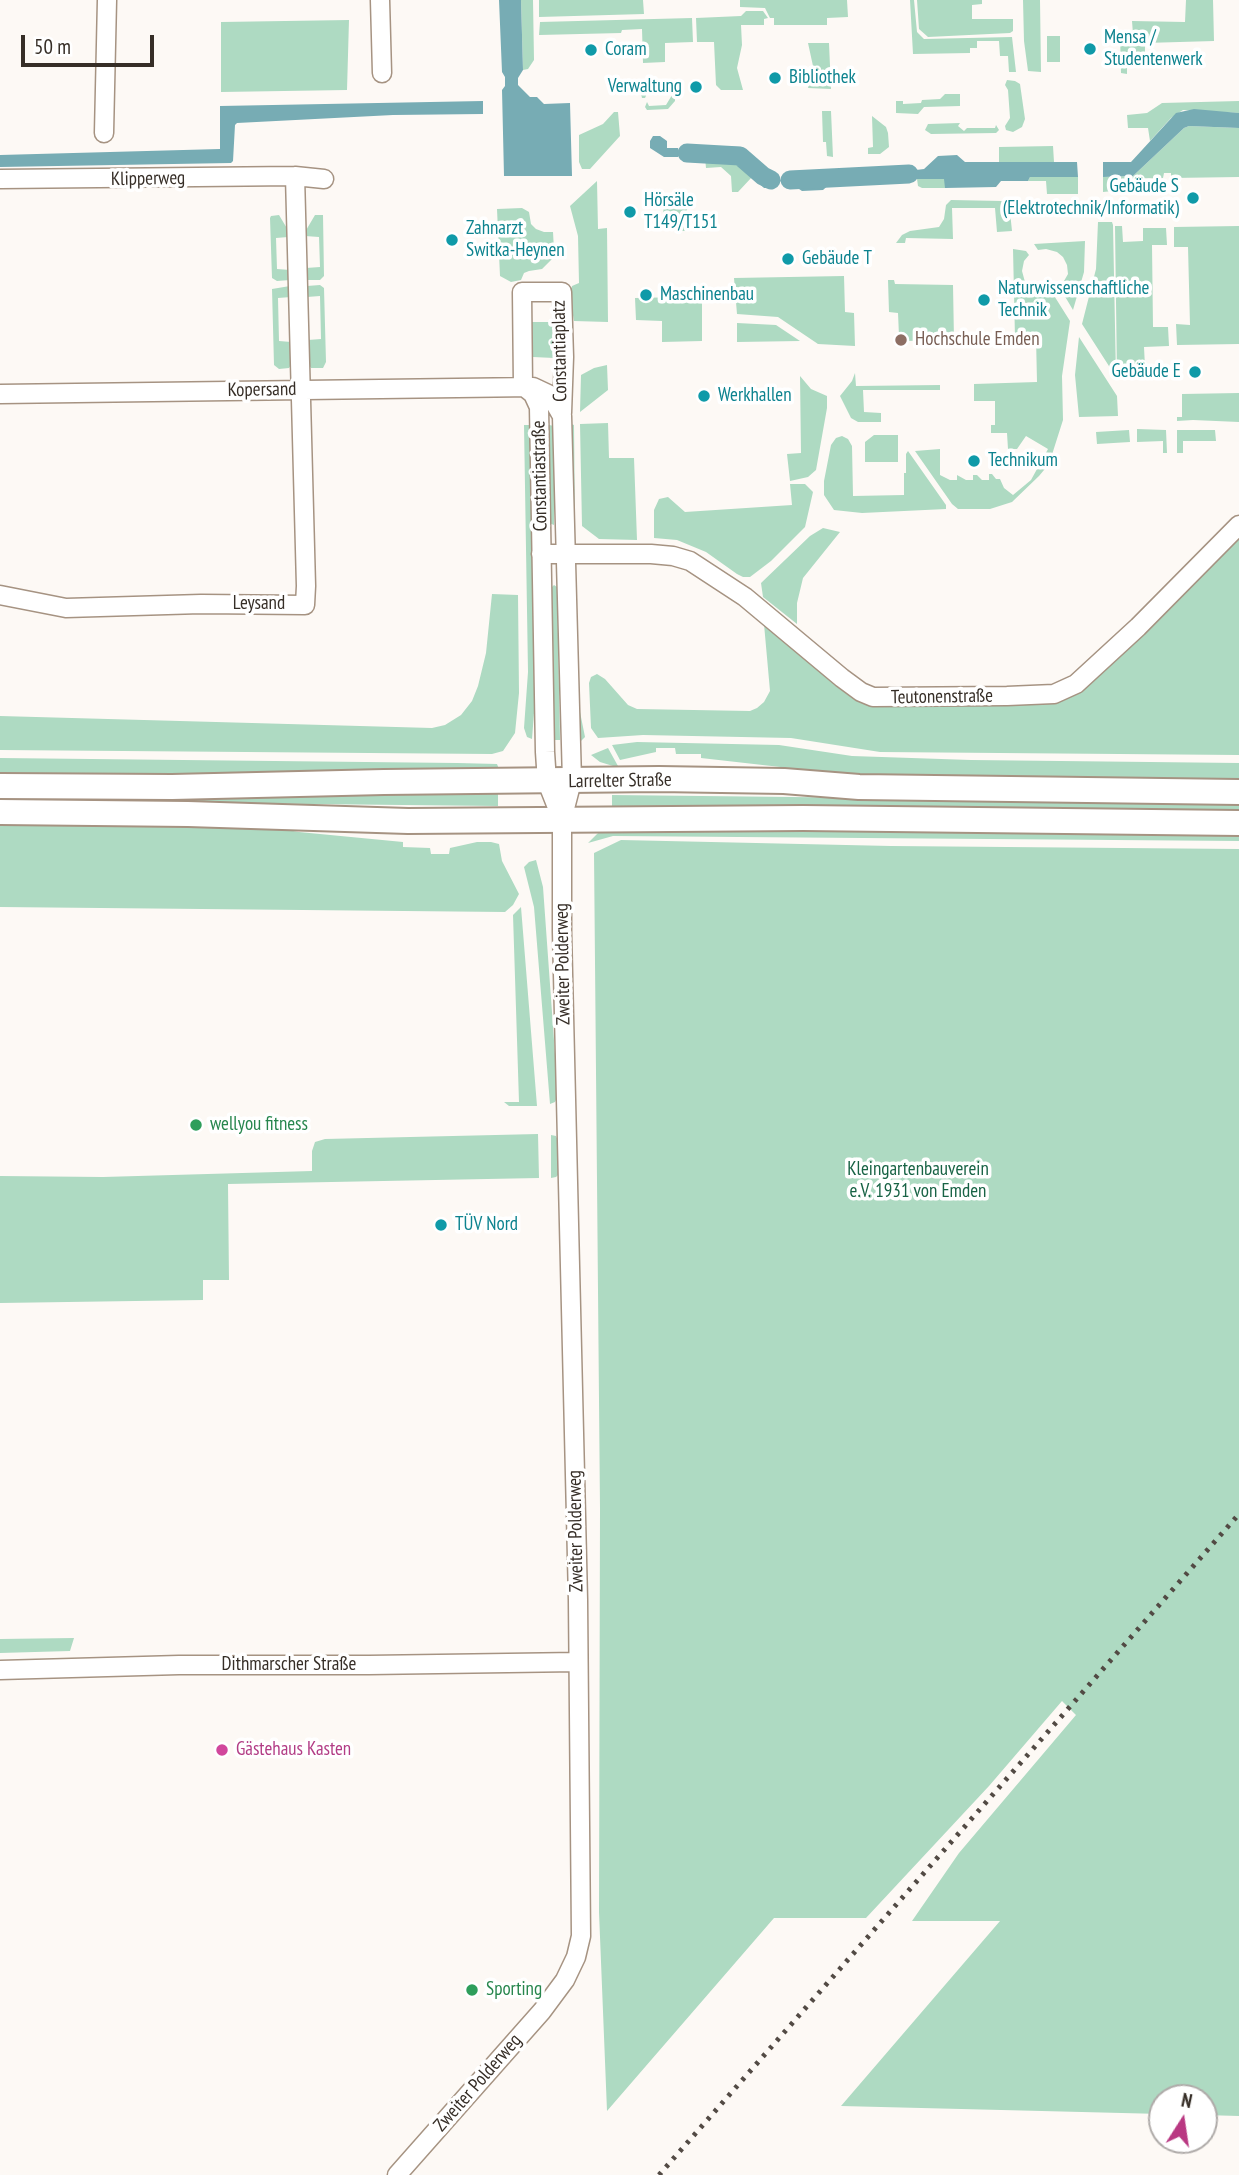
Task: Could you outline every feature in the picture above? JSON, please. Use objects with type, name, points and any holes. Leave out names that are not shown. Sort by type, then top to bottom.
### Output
[{"type":"street","points":[[104,133],[107,0]]},
{"type":"street","points":[[380,0],[382,73]]},
{"type":"street","points":[[295,176],[300,389]]},
{"type":"street","name":"Klipperweg","points":[[0,179],[295,176],[324,180]]},
{"type":"street","name":"Constantiaplatz","points":[[523,386],[522,292],[562,292],[562,416]]},
{"type":"street","name":"Kopersand","points":[[0,394],[523,386]]},
{"type":"street","name":"Constantiastraße","points":[[523,386],[540,388],[550,395],[562,416],[572,782]]},
{"type":"street","name":"Constantiastraße","points":[[523,386],[533,394],[539,407],[547,782]]},
{"type":"street","name":"Leysand","points":[[0,595],[66,608],[201,604],[305,605],[300,389]]},
{"type":"street","name":"Teutonenstraße","points":[[541,554],[651,554],[690,561],[745,597],[842,678],[873,697],[1007,696],[1054,694],[1076,684],[1138,627],[1239,525]]},
{"type":"street","name":"Larrelter Straße","points":[[0,786],[172,787],[384,782],[742,781],[859,788],[1239,792]]},
{"type":"street","name":"Zweiter Polderweg","points":[[547,782],[562,820]]},
{"type":"street","name":"Zweiter Polderweg","points":[[397,2175],[542,2011],[565,1980],[576,1957],[581,1936],[562,820],[572,782]]},
{"type":"street","name":"Larrelter Straße","points":[[0,812],[188,814],[408,821],[803,818],[1239,823]]},
{"type":"street","name":"Dithmarscher Straße","points":[[0,1670],[178,1665],[577,1662]]},
{"type":"green space","points":[[521,0],[533,0],[534,60],[528,69],[523,70]]},
{"type":"green space","points":[[539,0],[643,0],[644,14],[539,17]]},
{"type":"green space","points":[[740,0],[847,0],[848,17],[827,18],[827,25],[774,25],[774,18],[770,18],[765,8],[740,7]]},
{"type":"green space","points":[[910,0],[914,0],[917,32],[924,39],[1012,37],[1016,72],[1009,72],[1008,56],[1000,56],[999,41],[977,41],[977,48],[970,48],[970,53],[913,54]]},
{"type":"green space","points":[[917,0],[982,0],[982,4],[972,5],[972,19],[1013,19],[1013,31],[928,37],[919,29]]},
{"type":"green space","points":[[1023,0],[1040,0],[1041,72],[1028,71]]},
{"type":"green space","points":[[1186,0],[1213,0],[1214,41],[1145,43],[1145,60],[1127,61],[1127,74],[1121,73],[1120,34],[1133,34],[1132,21],[1185,22]]},
{"type":"green space","points":[[746,11],[763,11],[768,18],[764,19],[764,25],[741,25],[742,45],[737,68],[743,90],[721,90],[716,85],[714,42],[697,42],[696,18],[741,16]]},
{"type":"green space","points":[[692,18],[693,42],[665,43],[665,62],[643,63],[642,29],[622,30],[621,33],[539,35],[540,22]]},
{"type":"green space","points":[[349,20],[347,90],[221,92],[221,22]]},
{"type":"green space","points":[[1047,36],[1060,36],[1060,62],[1047,62]]},
{"type":"green space","points":[[808,43],[829,43],[831,89],[808,88],[813,66]]},
{"type":"green space","points":[[1007,80],[1020,84],[1025,119],[1022,127],[1013,132],[1006,130],[1005,126],[1010,118],[1008,90],[1005,85]]},
{"type":"green space","points":[[675,84],[675,101],[668,109],[647,110],[647,102],[649,106],[666,105],[672,95],[669,88],[649,89],[645,98],[642,98],[639,85]]},
{"type":"green space","points":[[945,94],[960,94],[960,106],[924,107],[918,114],[896,113],[896,101],[903,101],[903,104],[921,103],[922,100],[940,99]]},
{"type":"green space","points":[[1239,101],[1239,113],[1183,110],[1171,118],[1150,141],[1148,128],[1128,128],[1127,115],[1147,113],[1162,103]]},
{"type":"green space","points":[[822,111],[831,111],[833,157],[827,156],[826,142],[823,142]]},
{"type":"green space","points":[[614,112],[618,112],[620,136],[590,169],[582,169],[579,162],[579,135],[603,124]]},
{"type":"green space","points":[[872,116],[886,127],[888,133],[889,147],[880,154],[868,154],[868,148],[873,147]]},
{"type":"green space","points":[[960,123],[958,126],[964,131],[967,128],[995,128],[996,125],[999,130],[996,133],[931,134],[925,130],[928,124]]},
{"type":"green space","points":[[1189,126],[1239,128],[1239,177],[1171,178],[1171,173],[1164,173],[1163,178],[1113,179],[1113,191],[1103,192],[1103,177],[1133,176]]},
{"type":"green space","points":[[1053,146],[1054,162],[999,163],[999,147]]},
{"type":"green space","points":[[705,157],[732,157],[752,177],[738,192],[732,192],[731,176],[721,167],[706,168]]},
{"type":"green space","points":[[1030,177],[1078,177],[1078,194],[1047,194],[1046,181],[1028,181]]},
{"type":"green space","points":[[917,179],[945,179],[945,188],[922,188],[918,186]]},
{"type":"green space","points":[[597,181],[598,229],[607,228],[608,322],[574,321],[570,298],[572,286],[579,283],[578,236],[570,206]]},
{"type":"green space","points":[[663,197],[686,197],[688,231],[664,231]]},
{"type":"green space","points":[[951,200],[1002,201],[1010,212],[1012,231],[997,232],[995,208],[952,208],[953,239],[906,238],[905,243],[896,243],[902,235],[910,231],[939,227],[944,219],[946,205]]},
{"type":"green space","points":[[522,208],[529,212],[531,224],[536,229],[553,232],[553,258],[542,269],[524,273],[521,280],[511,282],[500,276],[497,209]]},
{"type":"green space","points":[[279,215],[288,230],[288,237],[276,238],[277,269],[290,270],[290,280],[277,281],[272,278],[270,218]]},
{"type":"green space","points":[[315,215],[323,215],[324,276],[320,280],[307,280],[306,268],[320,267],[319,237],[305,236]]},
{"type":"green space","points":[[1098,222],[1112,222],[1113,225],[1116,377],[1082,324],[1096,269]]},
{"type":"green space","points":[[1115,226],[1122,226],[1123,242],[1143,241],[1143,228],[1166,228],[1167,245],[1152,245],[1153,327],[1168,327],[1169,346],[1144,347],[1145,367],[1150,368],[1150,377],[1117,377]]},
{"type":"green space","points":[[1239,226],[1239,344],[1177,345],[1176,324],[1190,325],[1188,247],[1174,247],[1174,227]]},
{"type":"green space","points":[[1085,241],[1084,272],[1073,310],[1060,288],[1068,274],[1063,257],[1057,252],[1038,250],[1034,244]]},
{"type":"green space","points":[[1013,249],[1026,251],[1029,255],[1024,261],[1022,271],[1025,282],[1033,291],[1053,294],[1070,321],[1062,376],[1063,420],[1049,464],[1012,502],[990,509],[958,509],[915,451],[940,449],[940,475],[950,480],[957,480],[957,475],[973,480],[973,475],[977,475],[982,480],[989,480],[989,474],[992,474],[996,479],[1000,479],[1004,488],[1013,495],[1031,480],[1048,449],[1026,436],[1017,449],[1008,449],[1007,433],[991,433],[991,425],[995,425],[995,401],[974,401],[974,384],[1037,382],[1036,337],[1015,338]]},
{"type":"green space","points":[[844,276],[845,312],[854,313],[855,346],[818,344],[778,317],[737,314],[734,278]]},
{"type":"green space","points":[[888,280],[894,280],[895,284],[953,285],[954,340],[904,341],[899,336],[898,313],[889,312]]},
{"type":"green space","points":[[320,285],[324,288],[326,362],[323,368],[311,368],[308,340],[321,339],[320,296],[307,297],[307,286]]},
{"type":"green space","points":[[290,286],[291,297],[278,298],[279,341],[291,342],[291,365],[289,368],[279,369],[274,365],[272,289]]},
{"type":"green space","points":[[684,295],[702,299],[702,341],[662,342],[662,321],[636,320],[635,298]]},
{"type":"green space","points":[[532,322],[556,322],[558,355],[554,358],[533,357]]},
{"type":"green space","points":[[737,323],[776,325],[800,341],[737,342]]},
{"type":"green space","points":[[1079,337],[1117,396],[1118,416],[1079,417],[1075,375]]},
{"type":"green space","points":[[607,365],[608,390],[580,412],[581,375]]},
{"type":"green space","points":[[855,373],[856,386],[940,385],[940,390],[863,390],[864,412],[881,413],[881,422],[858,422],[851,418],[840,396]]},
{"type":"green space","points":[[800,376],[811,389],[827,396],[827,408],[816,470],[808,477],[790,481],[787,454],[801,453]]},
{"type":"green space","points":[[1239,393],[1239,422],[1177,421],[1177,417],[1182,417],[1182,394]]},
{"type":"green space","points":[[568,423],[574,425],[575,528],[570,528]]},
{"type":"green space","points":[[608,423],[609,458],[634,458],[637,540],[599,539],[582,526],[580,424]]},
{"type":"green space","points":[[524,425],[533,425],[536,687],[532,739],[527,737],[524,728],[528,672]]},
{"type":"green space","points":[[549,425],[554,426],[554,525],[549,523]]},
{"type":"green space","points":[[1137,429],[1166,430],[1167,453],[1163,453],[1163,441],[1137,442]]},
{"type":"green space","points":[[1129,430],[1130,442],[1097,444],[1096,432]]},
{"type":"green space","points":[[1177,430],[1215,430],[1216,441],[1183,441],[1183,453],[1177,453]]},
{"type":"green space","points":[[874,435],[898,435],[898,462],[865,462],[865,442]]},
{"type":"green space","points":[[842,436],[848,439],[852,446],[853,496],[904,495],[908,451],[946,505],[946,509],[862,513],[834,510],[824,495],[824,481],[831,445],[836,438]]},
{"type":"green space","points":[[790,484],[805,484],[813,492],[805,527],[771,561],[750,577],[737,574],[706,552],[677,540],[654,538],[654,510],[659,499],[668,497],[685,512],[792,505]]},
{"type":"green space","points":[[1239,525],[1239,755],[880,752],[791,738],[643,735],[598,738],[591,728],[589,683],[591,677],[597,674],[605,679],[628,705],[637,709],[750,711],[757,708],[770,691],[764,624],[861,692],[1054,694]]},
{"type":"green space","points":[[823,528],[840,532],[803,578],[797,603],[797,624],[763,597],[761,583],[810,536]]},
{"type":"green space","points":[[571,583],[576,583],[580,712],[585,737],[581,741],[576,727]]},
{"type":"green space","points":[[554,585],[557,587],[560,740],[553,740],[550,589]]},
{"type":"green space","points":[[492,594],[518,595],[519,693],[515,733],[503,751],[492,754],[0,750],[0,716],[432,728],[445,725],[461,715],[472,701],[478,686],[486,653]]},
{"type":"green space","points":[[637,742],[779,745],[852,756],[1239,763],[1239,783],[886,779],[701,758],[701,754],[676,754],[675,748],[656,748],[656,752],[620,760],[612,745]]},
{"type":"green space","points":[[608,748],[618,766],[600,762],[591,755]]},
{"type":"green space","points":[[0,758],[457,763],[497,764],[499,769],[119,777],[0,776]]},
{"type":"green space","points":[[498,794],[498,806],[119,802],[119,798]]},
{"type":"green space","points":[[612,795],[1239,802],[1239,812],[612,807]]},
{"type":"green space","points":[[0,822],[265,826],[403,842],[403,847],[430,848],[431,854],[449,854],[450,848],[491,842],[499,844],[502,861],[519,894],[505,912],[0,907]]},
{"type":"green space","points":[[601,830],[1239,833],[1239,841],[613,836],[588,843]]},
{"type":"green space","name":"Kleingartenbauverein e.V. 1931 von Emden","points":[[621,840],[1239,849],[1239,2116],[1218,2115],[1218,2084],[1148,2084],[1148,2114],[841,2106],[1000,1921],[912,1921],[959,1853],[1076,1715],[1062,1701],[989,1786],[866,1918],[774,1918],[607,2111],[599,1912],[600,1509],[594,853]]},
{"type":"green space","points":[[536,860],[543,887],[558,1096],[555,1102],[550,1104],[534,907],[524,867]]},
{"type":"green space","points":[[521,907],[537,1106],[509,1106],[504,1102],[519,1102],[513,915]]},
{"type":"green space","points":[[538,1134],[539,1178],[228,1184],[229,1280],[203,1280],[203,1300],[0,1303],[0,1176],[103,1177],[312,1171],[315,1142],[325,1139]]},
{"type":"green space","points":[[551,1135],[556,1136],[559,1143],[559,1174],[551,1178]]},
{"type":"green space","points":[[74,1638],[70,1651],[0,1653],[0,1639]]},
{"type":"water","points":[[499,0],[521,0],[523,70],[518,78],[518,85],[530,97],[537,97],[544,104],[570,103],[572,176],[504,176],[502,90],[505,77],[502,72]]},
{"type":"water","points":[[483,101],[483,114],[393,115],[237,123],[231,163],[0,167],[0,155],[220,149],[220,106]]},
{"type":"water","points":[[1194,109],[1239,113],[1239,128],[1189,126],[1133,176],[1103,177],[1103,162],[1131,162],[1176,113]]},
{"type":"water","points":[[653,136],[660,136],[667,141],[667,148],[678,148],[678,157],[664,157],[650,148]]},
{"type":"water","points":[[705,146],[742,147],[771,172],[771,188],[764,188],[732,157],[705,157]]},
{"type":"water","points":[[957,155],[965,162],[1077,162],[1078,177],[1030,177],[1028,181],[1001,181],[996,187],[945,188],[944,179],[917,179],[916,170],[924,169],[938,156]]},
{"type":"water","points":[[856,170],[857,181],[832,182],[823,190],[802,191],[790,187],[790,171]]},
{"type":"water","points":[[869,170],[909,170],[909,179],[869,180]]},
{"type":"waterway","points":[[687,153],[740,156],[771,180]]},
{"type":"waterway","points":[[790,180],[909,174]]},
{"type":"railway","points":[[659,2175],[1239,1514]]},
{"type":"place","name":"Mensa / Studentenwerk","points":[[1090,49]]},
{"type":"place","name":"Coram","points":[[591,50]]},
{"type":"place","name":"Bibliothek","points":[[775,78]]},
{"type":"place","name":"Verwaltung","points":[[696,87]]},
{"type":"place","name":"Gebäude S (Elektrotechnik/Informatik)","points":[[1193,198]]},
{"type":"place","name":"Hörsäle T149/T151","points":[[630,212]]},
{"type":"place","name":"Zahnarzt Switka-Heynen","points":[[452,240]]},
{"type":"place","name":"Gebäude T","points":[[788,259]]},
{"type":"place","name":"Maschinenbau","points":[[646,295]]},
{"type":"place","name":"Naturwissenschaftliche Technik","points":[[984,300]]},
{"type":"place","name":"Hochschule Emden","points":[[901,340]]},
{"type":"place","name":"Gebäude E","points":[[1195,372]]},
{"type":"place","name":"Werkhallen","points":[[704,396]]},
{"type":"place","name":"Technikum","points":[[974,461]]},
{"type":"place","name":"wellyou fitness","points":[[196,1125]]},
{"type":"place","name":"TÜV Nord","points":[[441,1225]]},
{"type":"place","name":"Gästehaus Kasten","points":[[222,1750]]},
{"type":"place","name":"Sporting","points":[[472,1990]]}]
